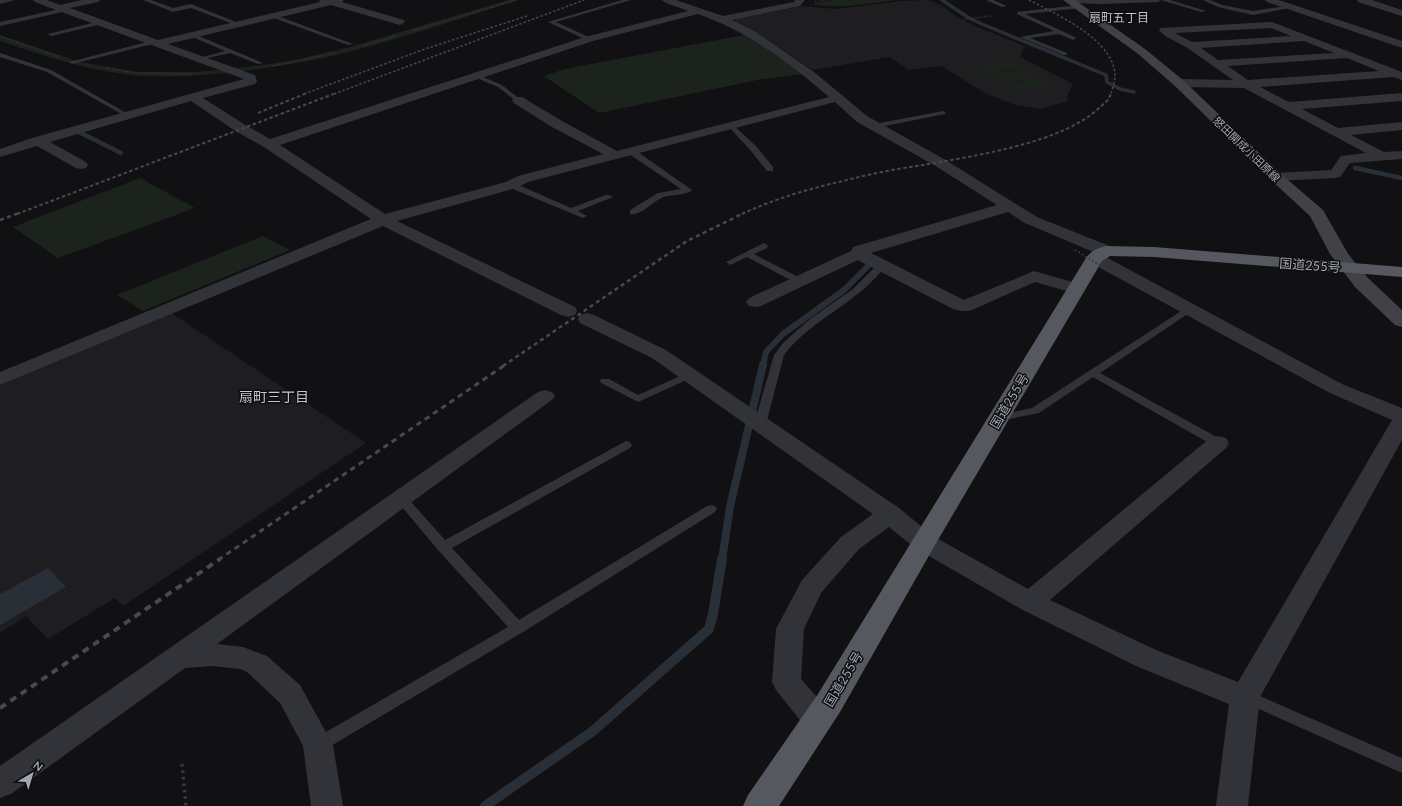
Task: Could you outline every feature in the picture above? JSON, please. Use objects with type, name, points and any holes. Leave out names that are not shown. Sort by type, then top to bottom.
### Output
[{"type":"highway","name":"国道255号","points":[[766,801],[818,720],[1077,289],[1100,255],[1154,252],[1402,272]]},
{"type":"main road","name":"怒田開成小田原線","points":[[1072,3],[1141,50],[1179,83],[1276,177],[1317,213],[1339,254],[1348,267],[1362,283],[1402,321]]},
{"type":"street","points":[[0,153],[127,115],[251,81],[251,78],[38,0]]},
{"type":"street","points":[[62,9],[95,0]]},
{"type":"street","points":[[667,0],[722,19],[752,34],[810,74],[858,116],[939,162],[1032,220],[1100,255],[1189,309],[1337,389],[1402,416]]},
{"type":"street","points":[[722,19],[792,6],[797,4],[800,0]]},
{"type":"street","points":[[1270,0],[1402,45]]},
{"type":"street","points":[[1362,0],[1402,13]]},
{"type":"street","points":[[157,43],[331,1],[400,22]]},
{"type":"street","points":[[269,144],[589,39],[699,11]]},
{"type":"street","points":[[1381,156],[1246,84],[1190,45],[1164,30],[1272,25],[1399,75]]},
{"type":"street","points":[[1190,45],[1305,38]]},
{"type":"street","points":[[1217,64],[1351,56]]},
{"type":"street","points":[[1179,83],[1246,84],[1399,75]]},
{"type":"street","points":[[193,97],[242,129],[269,144],[383,220],[660,354],[890,514],[924,542],[1030,602],[1146,658],[1245,697]]},
{"type":"street","points":[[1287,106],[1402,97]]},
{"type":"street","points":[[0,379],[383,220],[511,185],[523,179],[838,98]]},
{"type":"street","points":[[518,100],[557,124],[624,154]]},
{"type":"street","points":[[1334,132],[1402,126]]},
{"type":"street","points":[[37,141],[81,165]]},
{"type":"street","points":[[1276,177],[1336,174],[1346,159],[1402,154]]},
{"type":"street","points":[[860,254],[859,251],[1009,206]]},
{"type":"street","points":[[756,302],[850,257],[860,254],[959,306],[966,306],[1034,276],[1077,289]]},
{"type":"street","points":[[0,784],[544,396]]},
{"type":"street","points":[[1232,806],[1245,697],[1402,420]]},
{"type":"street","points":[[1030,602],[1218,443]]},
{"type":"street","points":[[818,720],[786,682],[790,629],[811,587],[850,543],[890,514]]},
{"type":"street","points":[[178,657],[212,655],[244,658],[257,664],[268,672],[290,694],[318,745],[327,806]]},
{"type":"lane","points":[[0,2],[12,0]]},
{"type":"lane","points":[[146,0],[173,10],[191,6],[238,24]]},
{"type":"lane","points":[[589,39],[550,22],[628,0]]},
{"type":"lane","points":[[989,0],[1004,6]]},
{"type":"lane","points":[[1073,38],[1019,13],[1072,3],[1158,0]]},
{"type":"lane","points":[[1164,0],[1203,11]]},
{"type":"lane","points":[[1206,0],[1220,6],[1253,13],[1292,7]]},
{"type":"lane","points":[[0,24],[62,9]]},
{"type":"lane","points":[[273,16],[350,44]]},
{"type":"lane","points":[[51,34],[100,23]]},
{"type":"lane","points":[[1060,32],[1023,37],[1065,54]]},
{"type":"lane","points":[[192,35],[260,63]]},
{"type":"lane","points":[[72,62],[157,43]]},
{"type":"lane","points":[[201,59],[231,51]]},
{"type":"lane","points":[[0,55],[49,71],[127,115]]},
{"type":"lane","points":[[476,76],[500,86],[518,100]]},
{"type":"lane","points":[[875,126],[943,113]]},
{"type":"lane","points":[[731,126],[754,149],[770,169]]},
{"type":"lane","points":[[624,154],[688,190],[661,195],[633,212]]},
{"type":"lane","points":[[511,185],[583,216]]},
{"type":"lane","points":[[571,211],[610,197]]},
{"type":"lane","points":[[730,262],[764,246]]},
{"type":"lane","points":[[748,254],[799,281]]},
{"type":"lane","points":[[760,424],[779,355],[794,335],[855,293],[882,266]]},
{"type":"lane","points":[[999,418],[1035,411],[1189,309]]},
{"type":"lane","points":[[1092,373],[1218,443]]},
{"type":"lane","points":[[605,381],[638,399],[689,375]]},
{"type":"lane","points":[[443,548],[626,445]]},
{"type":"lane","points":[[401,498],[443,548],[518,628]]},
{"type":"lane","points":[[318,745],[518,628],[711,509]]},
{"type":"lane","points":[[1245,697],[1402,766]]},
{"type":"path","points":[[408,33],[516,0]]},
{"type":"path","points":[[964,18],[975,17]]},
{"type":"path","points":[[358,47],[400,35]]},
{"type":"path","points":[[271,66],[338,52]]},
{"type":"path","points":[[1075,250],[1109,271]]},
{"type":"path","points":[[182,764],[186,806]]},
{"type":"shaded area","points":[[508,0],[519,0],[422,31],[349,52],[291,64],[209,75],[158,76],[115,73],[65,62],[0,41],[0,35],[80,62],[138,72],[193,72],[223,70],[291,61],[350,47]]},
{"type":"shaded area","points":[[833,0],[895,0],[841,6],[820,6],[812,4]]},
{"type":"shaded area","points":[[927,0],[941,5],[957,17],[977,27],[1025,46],[1020,57],[1073,84],[1067,96],[1068,101],[1040,109],[1015,105],[987,94],[941,66],[909,70],[889,57],[812,70],[759,34],[735,22],[736,19],[802,6],[836,9],[901,1]]},
{"type":"shaded area","points":[[744,35],[777,54],[802,74],[762,79],[599,113],[544,76],[565,69]]},
{"type":"shaded area","points":[[1012,62],[1023,68],[984,72],[973,66]]},
{"type":"shaded area","points":[[1027,70],[1039,77],[1000,82],[988,75]]},
{"type":"shaded area","points":[[1043,79],[1055,86],[1015,91],[1004,84]]},
{"type":"shaded area","points":[[140,178],[195,208],[58,258],[13,227]]},
{"type":"shaded area","points":[[263,236],[290,250],[143,311],[117,295]]},
{"type":"shaded area","points":[[170,312],[366,443],[123,606],[115,598],[48,639],[26,616],[0,633],[0,385]]},
{"type":"shaded area","points":[[48,568],[66,587],[0,625],[0,594]]},
{"type":"waterway","points":[[942,0],[969,18],[1106,75],[1107,82],[1120,89],[1134,92]]},
{"type":"waterway","points":[[79,132],[121,153]]},
{"type":"waterway","points":[[1355,168],[1402,178]]},
{"type":"waterway","points":[[763,366],[766,352],[783,334],[844,290],[869,265]]},
{"type":"waterway","points":[[722,560],[730,507],[763,365]]},
{"type":"waterway","points":[[485,806],[593,731],[709,629],[722,559]]},
{"type":"railway","points":[[334,94],[584,0]]},
{"type":"railway","points":[[1029,0],[1082,30],[1095,40],[1105,51],[1112,63],[1115,76],[1111,94]]},
{"type":"railway","points":[[304,94],[425,49],[527,16]]},
{"type":"railway","points":[[258,113],[307,93]]},
{"type":"railway","points":[[17,214],[336,93]]},
{"type":"railway","points":[[742,214],[779,199],[830,184],[883,172],[991,152],[1041,139],[1064,130],[1084,119],[1105,103],[1111,93]]},
{"type":"railway","points":[[0,220],[19,213]]},
{"type":"railway","points":[[503,366],[687,241],[744,213]]},
{"type":"railway","points":[[218,560],[505,365]]},
{"type":"railway","points":[[0,708],[220,559]]},
{"type":"district","name":"扇町五丁目","points":[[1119,17]]},
{"type":"district","name":"扇町三丁目","points":[[274,396]]}]
